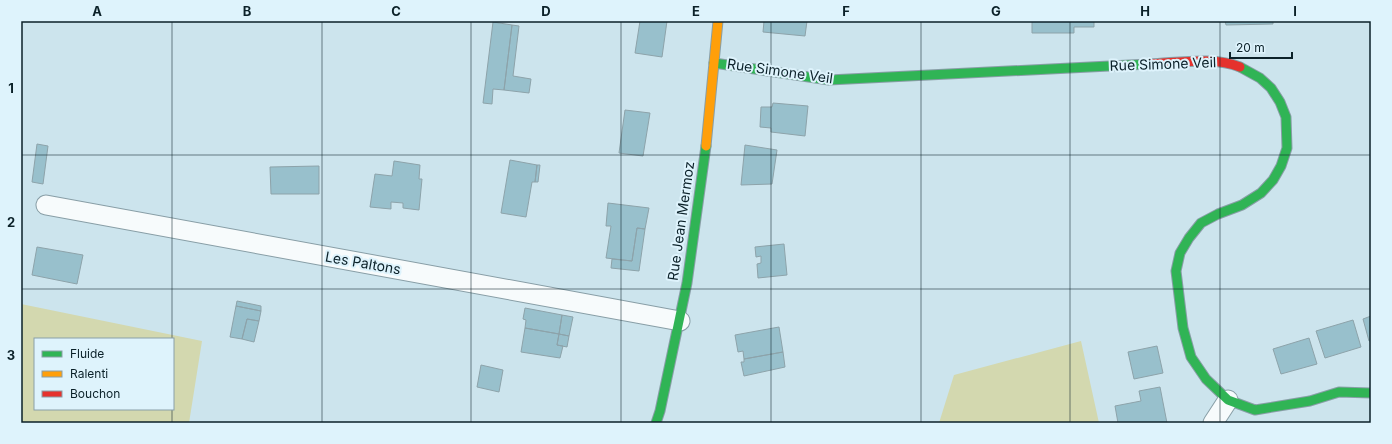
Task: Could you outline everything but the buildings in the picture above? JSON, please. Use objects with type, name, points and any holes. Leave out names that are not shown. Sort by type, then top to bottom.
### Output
[{"type":"street","name":"Rue Jean Mermoz","points":[[656,423],[680,321],[690,265],[707,141],[718,21]]},
{"type":"street","name":"Rue Simone Veil","points":[[714,62],[829,80],[1213,61],[1230,63],[1244,69],[1260,78],[1280,102],[1286,117],[1287,148],[1281,166],[1273,180],[1261,192],[1242,205],[1218,214],[1201,223],[1189,238],[1180,253],[1176,271],[1183,328],[1191,357],[1206,380],[1228,400],[1255,410],[1310,401],[1339,392],[1371,393]]},
{"type":"street","name":"Les Paltons","points":[[46,205],[680,321]]},
{"type":"street","points":[[1213,423],[1228,400]]},
{"type":"green space","points":[[21,304],[202,341],[189,423],[21,423]]},
{"type":"green space","points":[[1081,341],[1099,423],[939,423],[954,375]]},
{"type":"traffic: fast","points":[[714,63],[829,80],[1149,64]]},
{"type":"traffic: fast","points":[[1240,67],[1260,78],[1271,88],[1280,102],[1286,117],[1287,148],[1281,166],[1273,180],[1261,193],[1242,205],[1218,214],[1201,223],[1189,238],[1180,253],[1176,271],[1183,328],[1191,357],[1206,379],[1228,400],[1255,410],[1310,401],[1339,392],[1371,393]]},
{"type":"traffic: fast","points":[[656,423],[660,411],[687,283],[706,146]]},
{"type":"traffic: slow","points":[[706,146],[718,21]]},
{"type":"traffic: jam","points":[[1149,64],[1207,61],[1240,67]]}]
